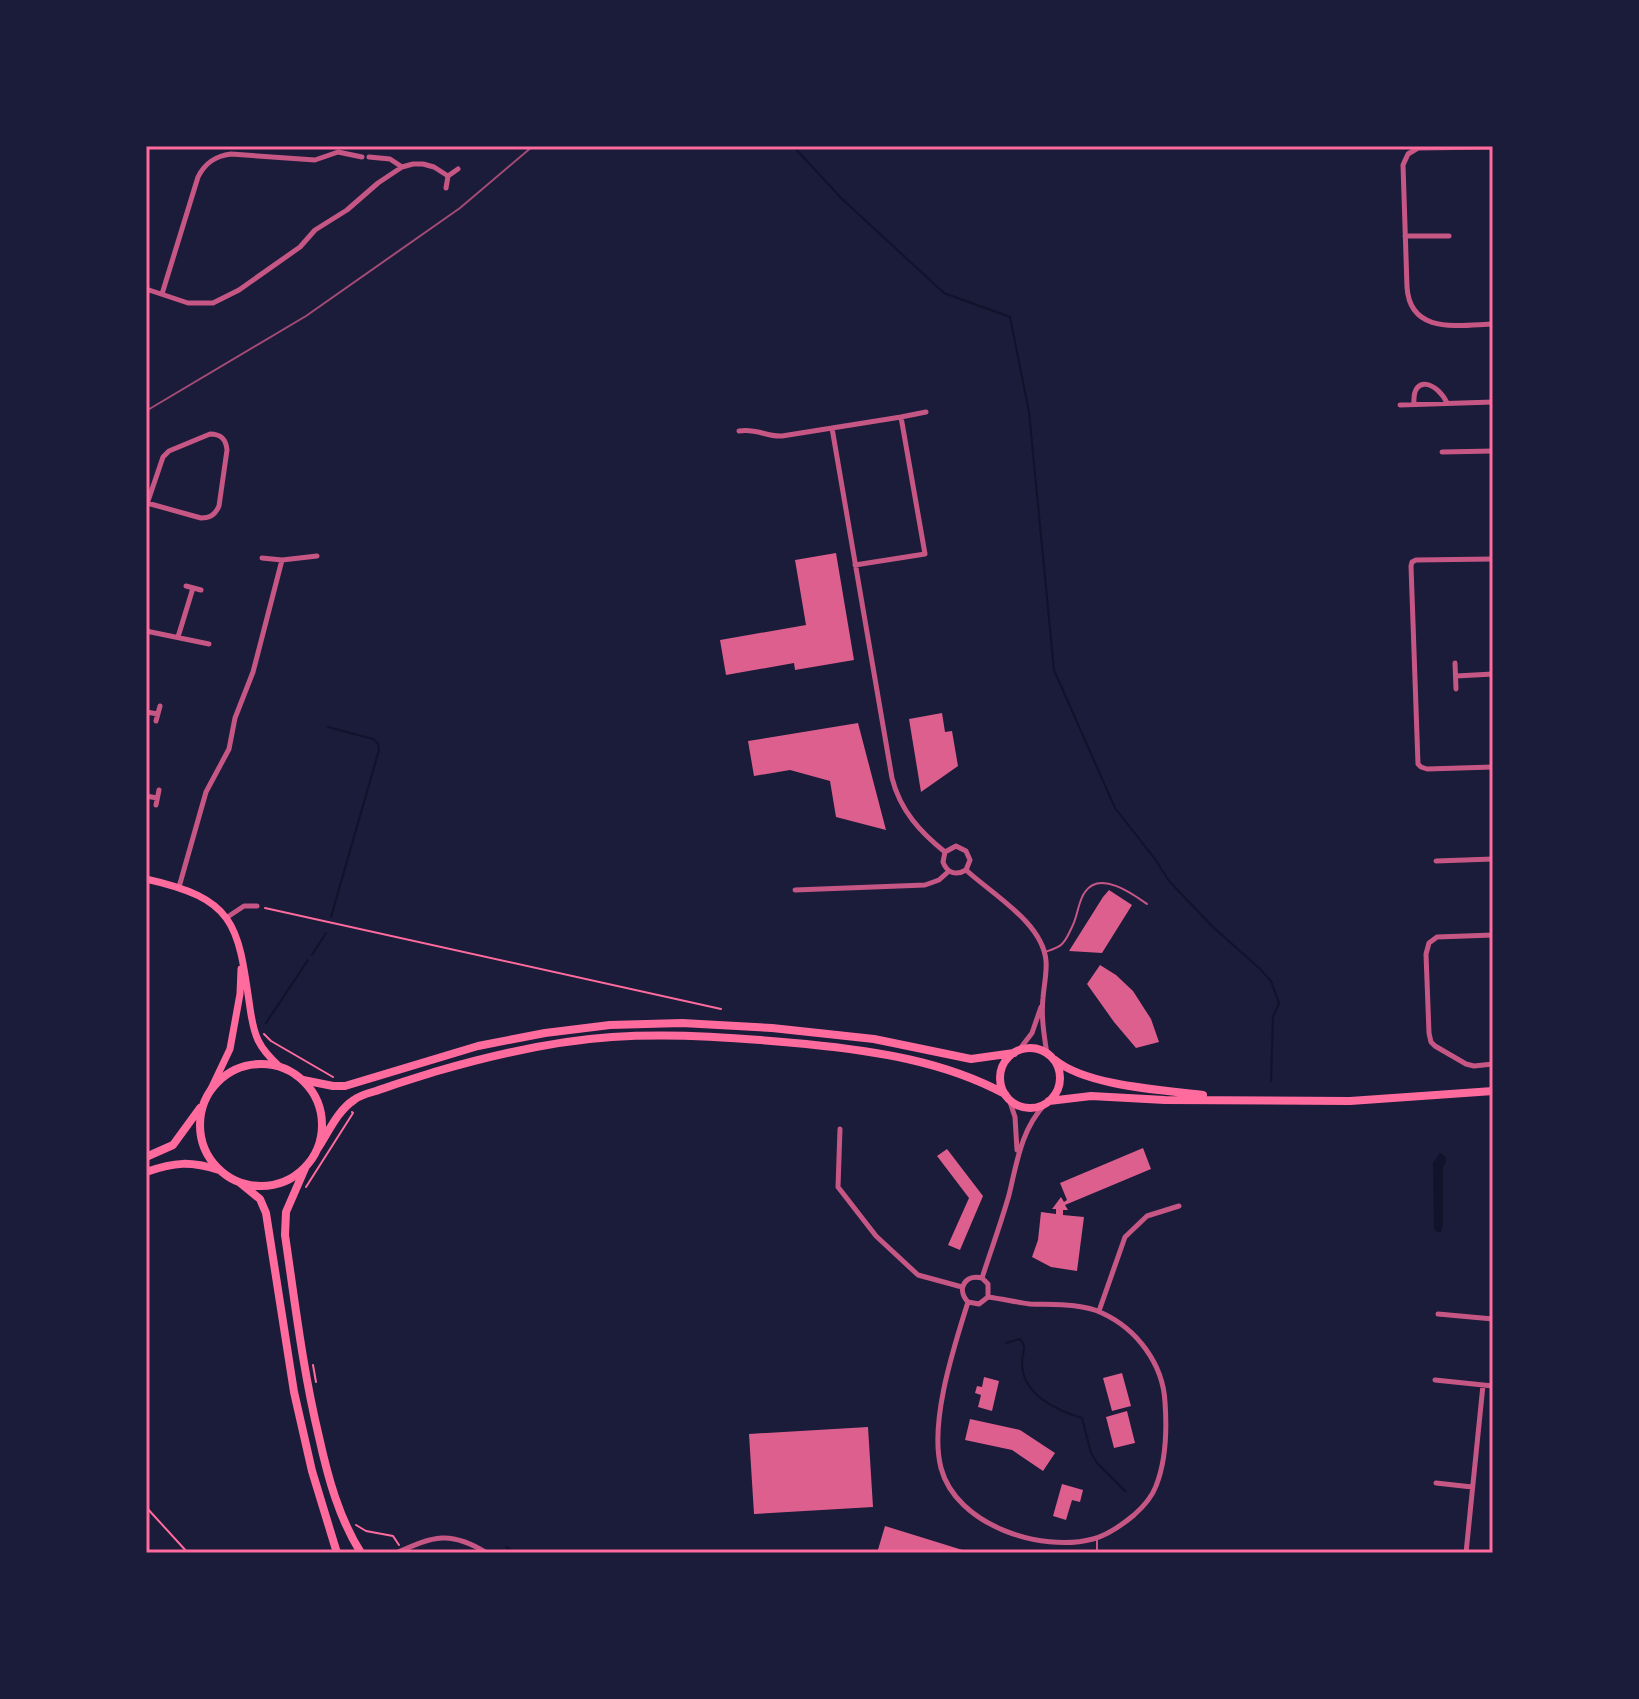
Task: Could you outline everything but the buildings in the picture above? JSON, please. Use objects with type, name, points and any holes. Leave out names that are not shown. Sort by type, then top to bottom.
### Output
[{"type":"main road","points":[[146,879],[179,887],[204,899],[226,918],[236,933],[242,953],[256,1039],[266,1055],[303,1080],[345,1086],[478,1046],[545,1033],[610,1025],[682,1023],[772,1028],[874,1039],[971,1059],[1031,1048],[1050,1056],[1069,1070],[1091,1078],[1228,1099]]},
{"type":"main road","points":[[146,1157],[173,1145],[204,1103],[226,1059],[233,1039],[240,994],[242,953]]},
{"type":"main road","points":[[361,1553],[346,1529],[326,1468],[310,1399],[285,1235],[286,1212],[306,1166],[347,1105],[359,1097],[406,1080],[501,1055],[612,1037],[720,1037],[902,1057],[985,1084],[1024,1107],[1091,1096],[1165,1100],[1350,1101],[1493,1091]]},
{"type":"main road","points":[[1007,1096],[1001,1084],[1001,1073],[1017,1052]]},
{"type":"main road","points":[[1047,1103],[1057,1092],[1059,1083],[1059,1071],[1050,1056]]},
{"type":"main road","points":[[211,1089],[224,1075],[241,1066],[260,1063],[279,1066]]},
{"type":"main road","points":[[303,1080],[314,1094],[321,1112],[322,1130],[318,1148]]},
{"type":"main road","points":[[204,1103],[200,1134],[207,1154],[220,1171]]},
{"type":"main road","points":[[146,1172],[179,1163],[201,1164],[239,1182],[260,1199],[266,1213],[294,1392],[312,1471],[337,1553]]},
{"type":"main road","points":[[239,1182],[260,1186],[280,1183],[306,1166]]},
{"type":"street","points":[[1493,147],[1421,148],[1408,154],[1403,165],[1407,294],[1411,306],[1426,321],[1438,324],[1493,324]]},
{"type":"street","points":[[162,294],[198,177],[210,161],[231,154],[315,160],[338,152],[362,157]]},
{"type":"street","points":[[369,157],[390,159],[402,167]]},
{"type":"street","points":[[146,289],[188,303],[213,303],[239,290],[300,247],[315,230],[347,210],[402,167],[423,164],[448,176]]},
{"type":"street","points":[[446,188],[448,176],[458,169]]},
{"type":"street","points":[[1405,236],[1449,236]]},
{"type":"street","points":[[1414,404],[1414,391],[1417,386],[1423,385],[1439,390],[1447,403]]},
{"type":"street","points":[[1400,405],[1493,402]]},
{"type":"street","points":[[739,431],[757,430],[776,436],[926,412]]},
{"type":"street","points":[[855,565],[925,554],[901,417]]},
{"type":"street","points":[[832,428],[894,787],[912,821],[945,852]]},
{"type":"street","points":[[210,434],[222,437],[227,450],[219,506],[215,514],[201,518],[147,505],[165,454],[210,434]]},
{"type":"street","points":[[1442,452],[1493,451]]},
{"type":"street","points":[[262,558],[282,560],[317,556]]},
{"type":"street","points":[[1493,559],[1416,560],[1411,564],[1411,569],[1418,764],[1427,769],[1493,767]]},
{"type":"street","points":[[179,887],[206,792],[229,749],[235,718],[253,672],[282,560]]},
{"type":"street","points":[[178,637],[190,587],[201,590]]},
{"type":"street","points":[[146,631],[209,644]]},
{"type":"street","points":[[1455,663],[1456,689]]},
{"type":"street","points":[[1456,676],[1493,674]]},
{"type":"street","points":[[146,712],[157,718],[160,706]]},
{"type":"street","points":[[146,796],[156,802],[159,790]]},
{"type":"street","points":[[956,846],[966,851],[970,860],[966,870],[956,874],[949,871],[943,862],[945,852],[956,846]]},
{"type":"street","points":[[1436,861],[1493,859]]},
{"type":"street","points":[[966,870],[1034,930],[1045,952],[1047,965],[1042,1002],[1032,1033],[1017,1052]]},
{"type":"street","points":[[795,890],[925,885],[939,880],[949,871]]},
{"type":"street","points":[[226,918],[244,906],[257,906]]},
{"type":"street","points":[[1493,935],[1440,936],[1431,941],[1426,954],[1429,1037],[1432,1044],[1469,1065],[1493,1064]]},
{"type":"street","points":[[1042,1002],[1050,1056]]},
{"type":"street","points":[[1007,1096],[1016,1124],[1017,1155]]},
{"type":"street","points":[[982,1278],[1009,1195],[1017,1155],[1029,1125],[1047,1103]]},
{"type":"street","points":[[840,1129],[838,1187],[876,1236],[918,1275],[962,1287]]},
{"type":"street","points":[[1099,1311],[1125,1237],[1147,1216],[1179,1206]]},
{"type":"street","points":[[968,1302],[949,1365],[942,1406],[938,1451],[948,1486],[977,1515],[1009,1533],[1055,1543],[1097,1538],[1126,1522],[1143,1507],[1156,1488],[1167,1425],[1162,1380],[1155,1363],[1126,1328],[1099,1311],[988,1297],[979,1304],[964,1299],[962,1287],[968,1278],[982,1278],[988,1284],[988,1297]]},
{"type":"street","points":[[1438,1314],[1493,1319]]},
{"type":"street","points":[[1435,1380],[1493,1386]]},
{"type":"street","points":[[1466,1553],[1483,1385]]},
{"type":"street","points":[[1436,1483],[1472,1487]]},
{"type":"street","points":[[396,1553],[421,1541],[444,1537],[462,1540],[487,1553]]},
{"type":"lane","points":[[1045,952],[1066,939],[1078,915],[1083,895],[1092,886],[1117,885],[1147,904]]},
{"type":"lane","points":[[1097,1538],[1097,1553]]},
{"type":"path","points":[[257,906],[721,1009]]},
{"type":"path","points":[[262,1029],[271,1041],[338,1079]]},
{"type":"path","points":[[307,1187],[353,1113]]},
{"type":"path","points":[[146,1507],[188,1553]]},
{"type":"path","points":[[354,1522],[363,1530],[393,1536],[398,1542]]},
{"type":"shaded area","points":[[1440,1153],[1445,1156],[1446,1162],[1443,1167],[1443,1223],[1441,1232],[1437,1232],[1434,1229],[1433,1163]]},
{"type":"waterway","points":[[793,146],[842,199],[944,293],[1010,317],[1029,412],[1054,670],[1115,808],[1169,881],[1271,981],[1279,1003],[1273,1017],[1271,1081]]},
{"type":"waterway","points":[[328,727],[373,739],[378,743],[379,750],[331,917]]},
{"type":"waterway","points":[[312,955],[326,933]]},
{"type":"waterway","points":[[266,1023],[308,960]]},
{"type":"waterway","points":[[1006,1343],[1020,1339],[1028,1384],[1042,1399],[1082,1418],[1091,1453],[1126,1492]]},
{"type":"waterway","points":[[506,1547],[517,1553]]},
{"type":"railway","points":[[146,411],[306,316],[460,208],[533,146]]}]
